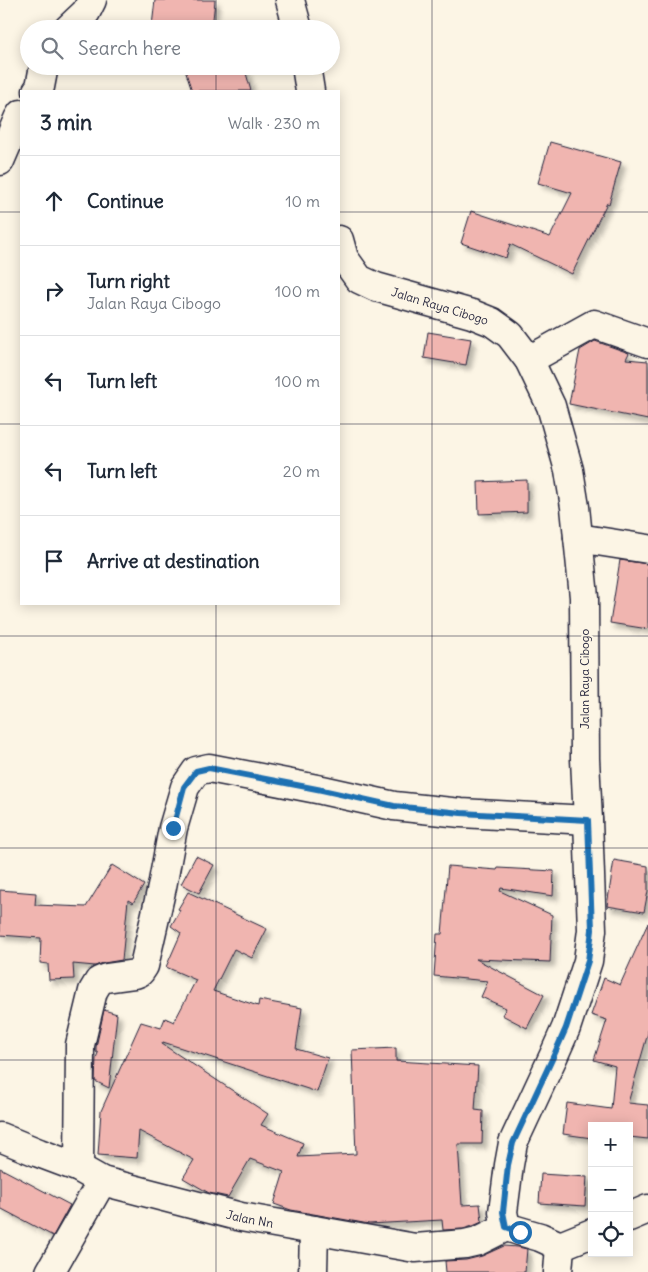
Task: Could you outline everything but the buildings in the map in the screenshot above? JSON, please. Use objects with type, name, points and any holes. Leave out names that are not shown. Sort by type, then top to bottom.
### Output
[{"type":"street","points":[[78,20],[86,12],[92,0]]},
{"type":"street","points":[[290,0],[296,20]]},
{"type":"street","points":[[38,90],[42,75]]},
{"type":"street","points":[[307,75],[310,90]]},
{"type":"street","points":[[0,162],[20,116]]},
{"type":"street","name":"Jalan Raya Cibogo","points":[[340,244],[344,258],[359,279],[376,287],[472,314],[492,322],[510,335],[529,360],[551,406],[569,470],[575,506],[584,597],[585,759],[592,930],[588,961],[566,1028],[513,1143],[508,1165],[503,1212],[506,1227]]},
{"type":"street","points":[[529,360],[594,324],[648,343]]},
{"type":"street","points":[[578,538],[648,549]]},
{"type":"street","points":[[50,1272],[90,1175],[80,1045],[93,991],[99,981],[106,978],[135,974],[140,972],[144,966],[173,828],[184,787],[196,771],[209,768],[394,806],[461,813],[588,820]]},
{"type":"street","name":"Jalan Nn","points":[[0,1137],[90,1175],[241,1217],[415,1248],[465,1244],[478,1241],[506,1227]]},
{"type":"street","points":[[633,1215],[648,1209]]},
{"type":"street","points":[[506,1227],[540,1237],[559,1259],[588,1236]]},
{"type":"street","points":[[313,1272],[314,1230]]},
{"type":"route","points":[[173,828],[184,787],[196,771],[209,768],[394,806],[461,813],[588,820],[592,930],[588,961],[566,1028],[513,1143],[508,1165],[503,1212],[506,1227],[520,1232]]}]
